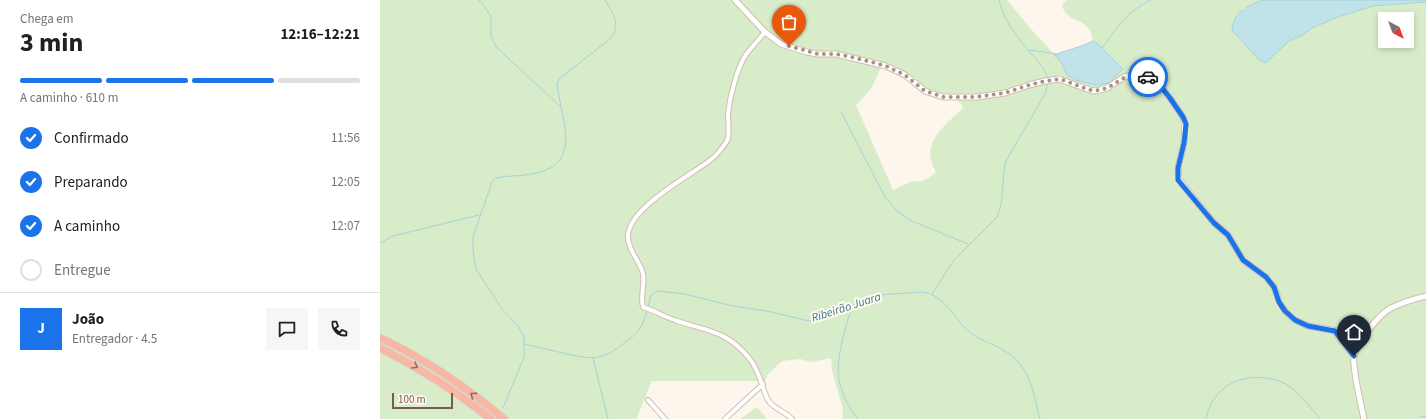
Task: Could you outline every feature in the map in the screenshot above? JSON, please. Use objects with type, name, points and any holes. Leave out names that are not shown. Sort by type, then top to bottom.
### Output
[{"type":"highway","points":[[380,338],[442,372],[504,419]]},
{"type":"highway","points":[[380,348],[437,380],[464,398],[491,419]]},
{"type":"street","points":[[735,0],[765,32],[781,44],[818,54],[836,54],[886,66],[905,75],[925,91],[943,97],[976,97],[1005,93],[1029,85],[1060,79],[1093,91],[1107,88],[1124,78],[1142,72],[1158,83],[1183,117],[1186,124],[1184,143],[1178,168],[1178,180],[1214,223],[1228,235],[1243,260],[1266,277],[1274,287],[1279,302],[1285,311],[1295,320],[1308,326],[1349,333],[1367,330]]},
{"type":"street","points":[[765,32],[747,54],[739,68],[728,112],[727,140],[710,160],[665,189],[633,219],[628,230],[628,236],[631,251],[643,275],[643,307],[672,319],[708,329],[730,340],[750,358],[758,371],[768,401],[772,406],[787,414],[792,419]]},
{"type":"street","points":[[1364,419],[1354,368],[1354,356],[1359,344],[1367,330],[1390,309],[1426,296]]},
{"type":"street","points":[[1335,331],[1354,356]]},
{"type":"street","points":[[725,419],[763,384]]},
{"type":"street","points":[[648,400],[666,419]]},
{"type":"green space","points":[[380,0],[1007,0],[1061,62],[1067,75],[1094,84],[1103,84],[1119,65],[1097,43],[1093,41],[1091,32],[1086,25],[1067,14],[1062,5],[1067,0],[1263,0],[1242,9],[1266,63],[1289,41],[1303,35],[1312,28],[1338,17],[1373,6],[1426,2],[1426,419],[842,419],[843,409],[832,371],[831,358],[811,362],[800,359],[782,361],[768,374],[765,381],[652,381],[636,419],[380,419]],"holes":[[[888,63],[903,71],[936,98],[951,98],[957,100],[963,106],[962,109],[941,129],[932,144],[930,153],[931,162],[936,172],[925,180],[912,181],[893,190],[856,105],[871,89],[881,68]]]},
{"type":"green space","points":[[757,407],[767,419],[740,419]]},
{"type":"water","points":[[1262,0],[1426,0],[1426,2],[1373,6],[1338,17],[1312,28],[1303,35],[1289,41],[1266,63],[1259,60],[1232,30],[1235,19],[1242,10]]},
{"type":"water","points":[[1093,41],[1097,43],[1123,69],[1109,83],[1096,85],[1076,80],[1067,75],[1061,62],[1054,55]]},
{"type":"waterway","points":[[479,0],[491,16],[491,36],[496,47],[561,107]]},
{"type":"waterway","points":[[503,408],[524,357],[524,337],[518,326],[502,309],[476,269],[473,250],[473,237],[494,179],[543,171],[556,164],[563,154],[566,142],[565,129],[557,84],[560,78],[610,39],[614,34],[616,24],[615,19],[605,0]]},
{"type":"waterway","points":[[999,0],[1010,27],[1042,67],[1048,78]]},
{"type":"waterway","name":"Ribeirão Juara","points":[[1102,48],[1129,15],[1143,4],[1151,0]]},
{"type":"waterway","name":"Ribeirão Juara","points":[[1029,50],[1057,54]]},
{"type":"waterway","name":"Ribeirão Juara","points":[[932,294],[954,260],[997,217],[1001,204],[1006,161],[1045,94],[1048,83]]},
{"type":"waterway","points":[[841,112],[885,197],[897,211],[910,220],[968,244]]},
{"type":"waterway","points":[[380,243],[393,236],[479,215]]},
{"type":"waterway","name":"Ribeirão Juara","points":[[648,307],[651,295],[657,291],[685,294],[733,306],[767,311],[809,321],[833,314],[877,295],[922,292],[930,294],[944,303],[971,333],[1004,350],[1016,360],[1029,379],[1040,419]]},
{"type":"waterway","points":[[852,306],[842,343],[838,363],[838,372],[844,395],[849,406],[858,419]]},
{"type":"waterway","name":"Ribeirão Juara","points":[[524,344],[581,357],[594,358],[608,354],[615,350],[636,333],[641,326],[647,311]]},
{"type":"waterway","points":[[593,358],[608,419]]},
{"type":"waterway","points":[[1206,419],[1209,408],[1221,391],[1239,380],[1260,377],[1277,380],[1291,387],[1300,395],[1320,419]]},
{"type":"waterway","points":[[1419,416],[1426,417]]},
{"type":"way so far","points":[[789,46],[807,52],[818,54],[836,54],[886,66],[905,75],[925,91],[943,97],[976,97],[1005,93],[1029,85],[1060,79],[1093,91],[1107,88],[1124,78],[1142,72],[1148,77]]},
{"type":"route","points":[[1148,77],[1158,83],[1183,117],[1186,124],[1184,143],[1178,168],[1178,180],[1214,223],[1228,235],[1236,246],[1243,260],[1266,277],[1274,287],[1279,302],[1285,311],[1295,320],[1308,326],[1335,331],[1354,356]]}]
